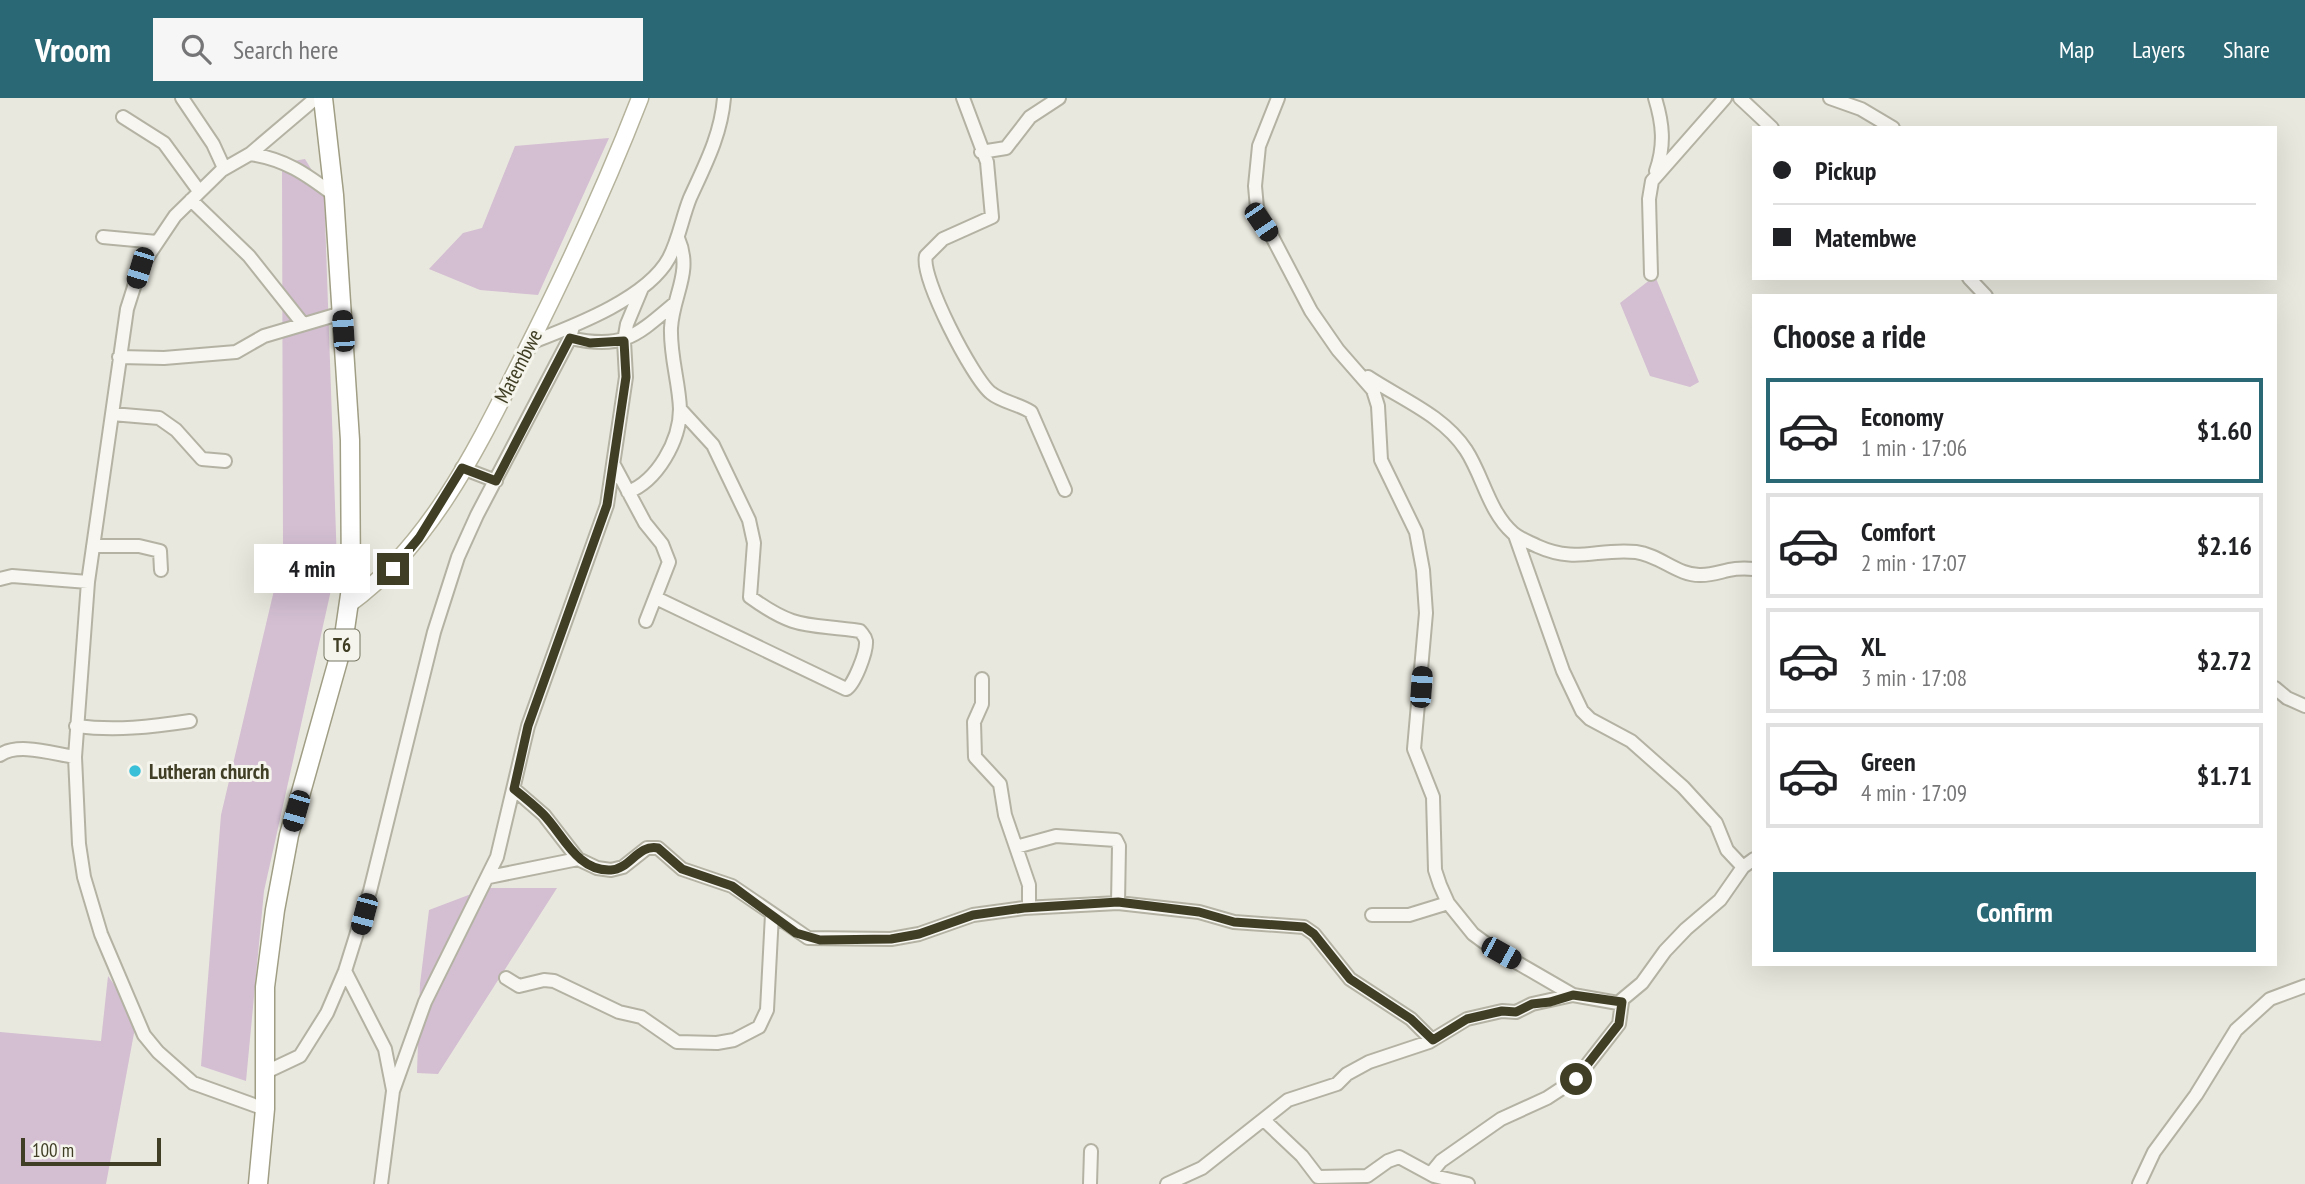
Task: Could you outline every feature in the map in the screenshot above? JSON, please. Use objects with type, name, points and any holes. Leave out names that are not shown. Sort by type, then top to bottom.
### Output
[{"type":"highway","name":"T6","points":[[258,1184],[265,1109],[265,987],[277,897],[289,835],[343,643],[349,604],[350,440],[334,195],[323,98]]},
{"type":"main road","name":"Matembwe","points":[[349,604],[379,583],[405,555],[462,468],[582,240],[640,98]]},
{"type":"street","points":[[182,98],[213,144],[224,168]]},
{"type":"street","points":[[265,1109],[193,1083],[158,1052],[144,1035],[101,934],[84,877],[79,844],[76,726],[88,582],[119,357],[127,309],[140,268],[157,242],[195,196],[224,168],[250,154],[316,98]]},
{"type":"street","points":[[530,343],[572,332],[642,288],[667,261],[678,238],[687,205],[717,139],[724,98]]},
{"type":"street","points":[[963,98],[989,173],[992,217],[943,239],[926,256],[926,270],[965,355],[984,386],[995,395],[1031,412],[1065,490]]},
{"type":"street","points":[[981,152],[1006,148],[1030,117],[1059,98]]},
{"type":"street","points":[[1278,98],[1259,146],[1255,186],[1257,208],[1311,312],[1377,398],[1381,460],[1413,521],[1419,545],[1426,613],[1414,749],[1433,797],[1435,870],[1448,903],[1473,934],[1573,995],[1622,1002]]},
{"type":"street","points":[[1652,181],[1725,98]]},
{"type":"street","points":[[1740,98],[1770,126]]},
{"type":"street","points":[[1830,98],[1861,108],[1890,126]]},
{"type":"street","points":[[1651,274],[1648,200],[1663,143],[1663,128],[1654,100]]},
{"type":"street","points":[[123,117],[164,143],[176,155],[195,196],[249,256],[303,324]]},
{"type":"street","points":[[250,154],[282,160],[297,167],[334,195]]},
{"type":"street","points":[[103,237],[157,242]]},
{"type":"street","points":[[628,492],[646,483],[657,469],[673,436],[680,410],[671,351],[675,303],[685,259],[678,238]]},
{"type":"street","points":[[381,1184],[393,1091],[425,1002],[489,877],[514,789],[528,726],[603,517],[614,465],[626,377],[624,341],[627,324],[642,288]]},
{"type":"street","points":[[572,332],[590,343],[624,341],[675,303]]},
{"type":"street","points":[[119,357],[164,358],[236,352],[264,336],[342,313]]},
{"type":"street","points":[[264,1073],[300,1056],[327,1013],[345,971],[367,902],[434,632],[458,557],[572,332]]},
{"type":"street","points":[[1349,364],[1425,412],[1455,437],[1465,449],[1503,522],[1515,535],[1558,555],[1637,552],[1659,558],[1691,575],[1704,576],[1730,568],[1752,569]]},
{"type":"street","points":[[656,598],[846,689],[852,683],[865,646],[865,637],[860,631],[822,629],[790,622],[750,597],[754,543],[749,520],[713,445],[680,410]]},
{"type":"street","points":[[112,414],[159,418],[176,430],[202,459],[225,461]]},
{"type":"street","points":[[614,465],[645,523],[667,554],[668,569],[646,621]]},
{"type":"street","points":[[462,468],[496,481]]},
{"type":"street","points":[[1434,1176],[1434,1169],[1441,1161],[1493,1124],[1547,1098],[1583,1073],[1619,1024],[1622,1002],[1642,983],[1665,951],[1720,900],[1748,863],[1727,850],[1716,823],[1683,787],[1631,741],[1590,719],[1583,711],[1563,671],[1515,535]]},
{"type":"street","points":[[93,546],[139,546],[160,551],[161,570]]},
{"type":"street","points":[[0,579],[12,576],[88,582]]},
{"type":"street","points":[[982,679],[982,704],[974,722],[975,757],[985,771],[998,779],[1004,815],[1029,885],[1029,908]]},
{"type":"street","points":[[2277,690],[2287,698],[2305,706]]},
{"type":"street","points":[[76,726],[103,729],[142,728],[190,721]]},
{"type":"street","points":[[0,755],[12,750],[28,750],[75,757]]},
{"type":"street","points":[[514,789],[544,815],[578,859],[597,868],[611,870],[623,867],[647,848],[658,848],[682,869],[732,886],[808,938],[856,941],[919,934],[973,915],[1118,902],[1199,912],[1234,922],[1309,928],[1350,979],[1411,1019],[1433,1040]]},
{"type":"street","points":[[1016,847],[1056,836],[1116,840],[1119,846],[1118,902]]},
{"type":"street","points":[[489,877],[525,872],[578,859]]},
{"type":"street","points":[[1372,915],[1409,915],[1448,903]]},
{"type":"street","points":[[506,978],[519,986],[544,980],[554,981],[619,1012],[641,1017],[677,1042],[717,1043],[734,1040],[759,1027],[767,1010],[772,914]]},
{"type":"street","points":[[345,971],[385,1049],[393,1091]]},
{"type":"street","points":[[2139,1184],[2154,1152],[2196,1095],[2236,1030],[2270,999],[2305,986]]},
{"type":"street","points":[[1167,1184],[1202,1168],[1288,1100],[1337,1084],[1370,1062],[1433,1040],[1467,1019],[1502,1011],[1516,1012],[1532,1004],[1573,995]]},
{"type":"street","points":[[1264,1120],[1302,1156],[1318,1177],[1367,1176],[1388,1161],[1399,1157],[1434,1176],[1468,1184]]},
{"type":"street","points":[[1090,1184],[1091,1151]]},
{"type":"street","points":[[1194,1184],[1202,1168]]},
{"type":"shaded area","points":[[609,138],[538,295],[480,290],[429,269],[463,233],[482,228],[515,146]]},
{"type":"shaded area","points":[[305,159],[324,190],[337,563],[264,891],[246,1081],[201,1066],[221,815],[283,552],[282,163]]},
{"type":"shaded area","points":[[1655,276],[1699,382],[1690,387],[1650,376],[1620,303]]},
{"type":"shaded area","points":[[487,888],[557,888],[438,1074],[417,1073],[420,984],[429,910]]},
{"type":"shaded area","points":[[108,976],[137,1017],[106,1184],[0,1184],[0,1032],[101,1041]]},
{"type":"place","name":"Lutheran church","points":[[135,771]]},
{"type":"route","points":[[393,569],[419,538],[462,468],[496,481],[570,338],[590,343],[610,344],[624,341],[626,377],[607,505],[528,726],[514,789],[544,815],[578,859],[597,868],[611,870],[623,867],[647,848],[658,848],[682,869],[732,886],[796,933],[820,940],[891,939],[937,929],[973,915],[1024,908],[1118,902],[1199,912],[1234,922],[1275,923],[1309,928],[1350,979],[1411,1019],[1433,1040],[1467,1019],[1502,1011],[1516,1012],[1532,1004],[1573,995],[1605,1002],[1622,1002],[1621,1021],[1589,1066],[1576,1079]]}]
